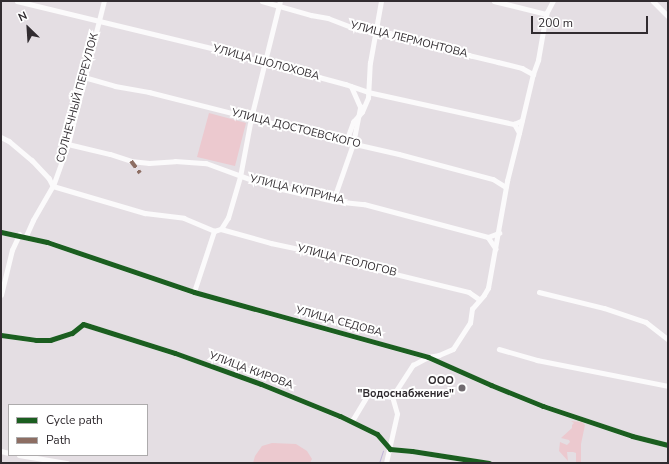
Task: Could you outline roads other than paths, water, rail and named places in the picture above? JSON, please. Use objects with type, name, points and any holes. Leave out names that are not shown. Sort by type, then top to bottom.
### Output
[{"type":"street","name":"УЛИЦА ШОЛОХОВА","points":[[17,1],[219,50],[266,64],[289,68],[368,92],[514,124]]},
{"type":"street","name":"СОЛНЕЧНЫЙ ПЕРЕУЛОК","points":[[26,236],[33,220],[53,186],[68,144],[104,1]]},
{"type":"street","name":"УЛИЦА ЛЕРМОНТОВА","points":[[262,1],[280,4],[311,15],[328,18],[360,30],[390,33],[427,45],[498,62],[533,74]]},
{"type":"street","points":[[342,141],[348,136],[353,122],[358,118],[365,105],[368,92],[373,40],[377,31],[381,1]]},
{"type":"street","points":[[494,1],[546,14]]},
{"type":"street","points":[[386,463],[397,414],[392,397],[413,365],[428,357],[439,355],[453,349],[470,323],[472,309],[484,296],[488,288],[506,187],[521,121],[538,60],[546,14],[553,1]]},
{"type":"street","points":[[653,1],[668,16]]},
{"type":"street","points":[[222,229],[228,218],[240,177],[251,118],[266,64],[280,4]]},
{"type":"street","name":"УЛИЦА ДОСТОЕВСКОГО","points":[[84,77],[471,173],[493,179],[506,187]]},
{"type":"street","points":[[333,200],[353,144],[360,107],[351,87]]},
{"type":"street","points":[[519,133],[514,124],[521,121]]},
{"type":"street","points":[[1,137],[32,160],[49,178],[53,186],[145,213],[184,218],[214,231],[194,292]]},
{"type":"street","name":"УЛИЦА КУПРИНА","points":[[68,144],[110,154],[131,161],[149,163],[175,161],[206,164],[229,170],[240,177],[269,186],[333,200],[364,204],[488,237]]},
{"type":"street","name":"УЛИЦА ГЕОЛОГОВ","points":[[214,231],[222,229],[271,243],[305,250],[338,260],[469,292],[480,299]]},
{"type":"street","name":"УЛИЦА СЕДОВА","points":[[1,232],[26,236],[194,292],[428,357],[440,361],[490,386],[543,406],[632,436],[668,444]]},
{"type":"street","points":[[496,249],[488,237],[499,233]]},
{"type":"street","points":[[1,295],[12,250],[19,235]]},
{"type":"street","points":[[539,292],[604,308],[646,322],[668,339]]},
{"type":"street","name":"УЛИЦА КИРОВА","points":[[1,335],[36,340],[50,340],[72,333],[84,324],[175,353],[261,384],[352,421],[377,434],[390,449]]},
{"type":"street","points":[[499,349],[551,363],[668,386]]},
{"type":"street","points":[[439,355],[437,358],[440,361]]},
{"type":"street","points":[[352,421],[368,394],[392,397]]},
{"type":"street","points":[[390,449],[489,463]]},
{"type":"street","points":[[22,456],[39,461],[67,463]]},
{"type":"waterway","points":[[379,463],[383,451]]},
{"type":"place","name":"ООО \"Водоснабжение\"","points":[[462,388]]}]
